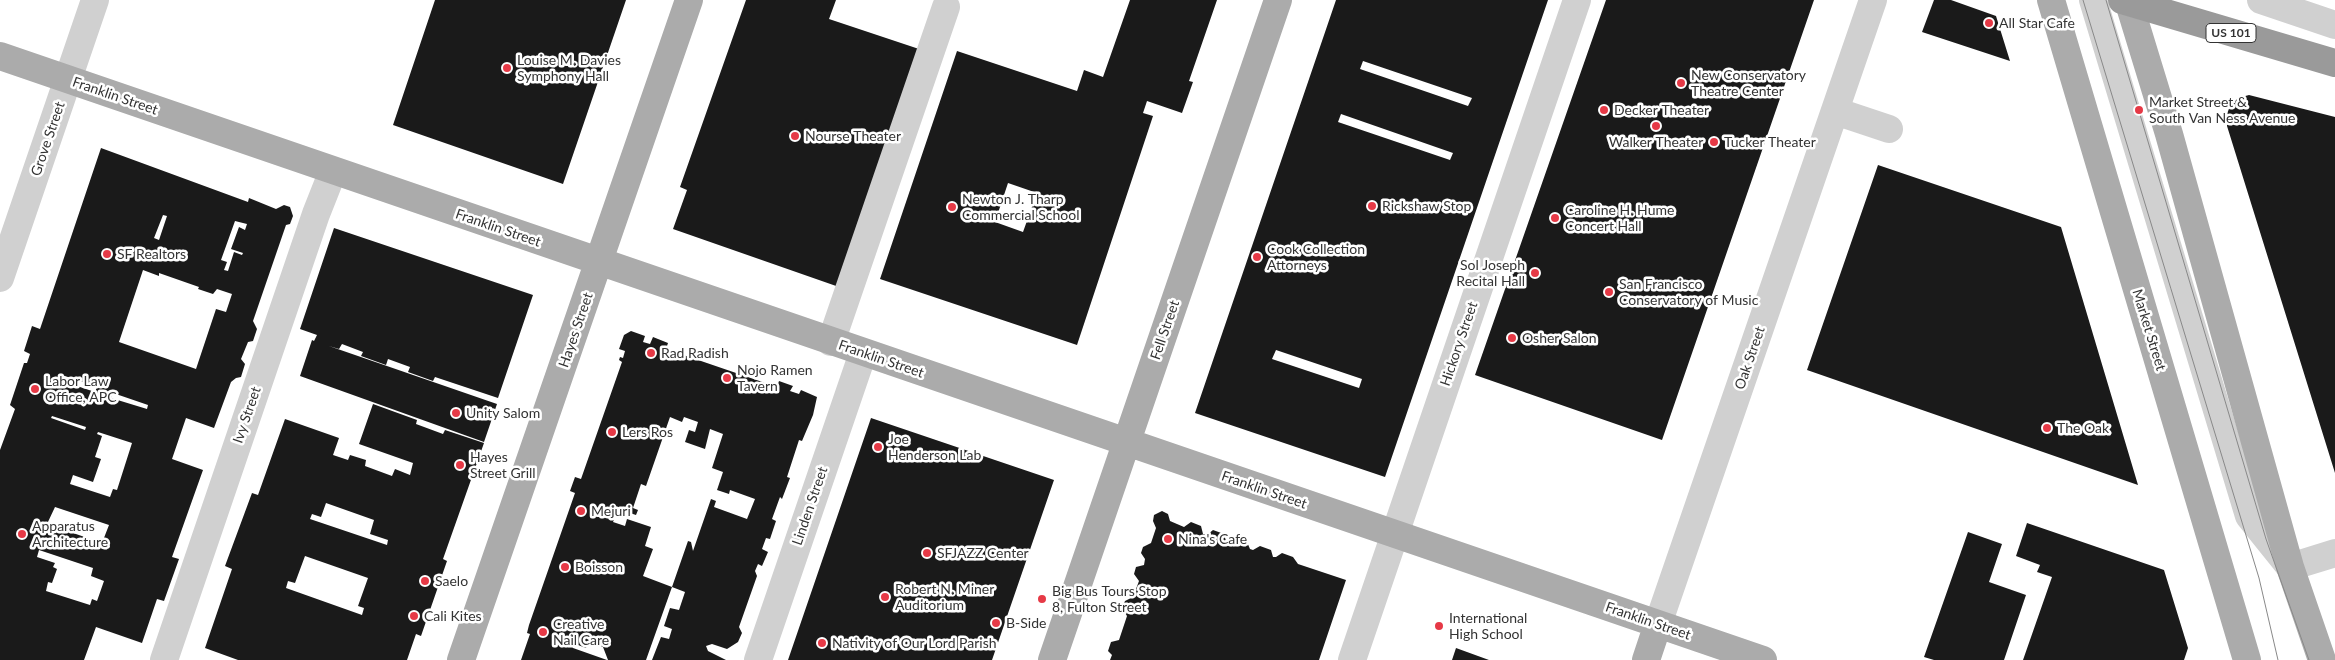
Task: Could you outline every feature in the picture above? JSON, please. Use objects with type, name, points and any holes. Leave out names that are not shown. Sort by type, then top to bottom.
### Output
[{"type":"highway","name":"US 101","points":[[2126,1],[2335,63]]},
{"type":"main road","name":"Hayes Street","points":[[461,660],[689,0]]},
{"type":"main road","name":"Fell Street","points":[[1052,660],[1278,0]]},
{"type":"main road","name":"Market Street","points":[[2051,0],[2247,660]]},
{"type":"main road","points":[[2126,1],[2180,170],[2290,567],[2322,660]]},
{"type":"main road","name":"Franklin Street","points":[[0,56],[1763,660]]},
{"type":"main road","name":"Oak Street","points":[[1646,660],[1658,624]]},
{"type":"street","name":"Grove Street","points":[[0,278],[95,0]]},
{"type":"street","name":"Hickory Street","points":[[1352,660],[1577,0]]},
{"type":"street","name":"Oak Street","points":[[1658,624],[1873,0]]},
{"type":"street","points":[[2093,0],[2249,516],[2290,567],[2335,553]]},
{"type":"street","points":[[2262,0],[2335,25]]},
{"type":"street","points":[[832,342],[946,7]]},
{"type":"street","points":[[1835,111],[1889,129]]},
{"type":"street","name":"Ivy Street","points":[[164,660],[316,214],[333,171]]},
{"type":"street","name":"Linden Street","points":[[758,660],[863,353]]},
{"type":"building","name":"Louise M. Davies Symphony Hall","points":[[435,0],[626,0],[563,184],[393,125]]},
{"type":"building","name":"Nourse Theater","points":[[746,0],[836,0],[829,19],[925,51],[839,287],[673,229],[687,190],[680,187]]},
{"type":"building","name":"Newton J. Tharp Commercial School","points":[[1130,0],[1217,0],[1189,81],[1193,82],[1182,113],[1147,101],[1143,113],[1153,116],[1077,345],[880,279],[957,51],[1077,91],[1084,70],[1103,77]],"holes":[[[1008,183],[1037,193],[1023,232],[995,222]]]},
{"type":"building","points":[[1336,0],[1548,0],[1385,477],[1195,413]],"holes":[[[1363,61],[1472,98],[1468,106],[1360,69]],[[1341,114],[1453,153],[1450,160],[1338,122]],[[1276,350],[1362,379],[1359,388],[1272,359]]]},
{"type":"building","points":[[1606,0],[1814,0],[1662,440],[1475,375]]},
{"type":"building","points":[[1934,0],[1951,0],[1996,16],[2010,61],[1922,32]]},
{"type":"building","points":[[2249,95],[2335,117],[2335,473],[2227,126],[2227,114],[2230,106],[2238,98]]},
{"type":"building","points":[[101,148],[248,202],[249,198],[276,209],[284,205],[290,207],[293,216],[290,224],[286,225],[253,321],[257,329],[253,341],[248,342],[241,359],[245,364],[241,377],[231,382],[214,428],[186,418],[172,459],[203,470],[172,557],[179,559],[164,601],[157,599],[142,643],[96,627],[84,660],[0,660],[0,450],[15,409],[10,405],[24,363],[27,363],[30,354],[24,351],[32,326],[40,329]],"holes":[[[163,215],[167,216],[159,240],[154,238]],[[235,221],[247,224],[245,230],[239,227],[231,249],[243,253],[242,255],[234,252],[228,271],[224,270],[227,262],[221,260]],[[143,270],[159,276],[159,273],[213,294],[217,289],[232,294],[226,312],[216,309],[196,369],[119,342]],[[62,375],[97,387],[95,392],[59,380]],[[113,393],[148,405],[147,409],[111,398]],[[52,416],[86,427],[85,430],[51,418]],[[98,432],[132,443],[117,490],[113,489],[110,497],[70,484],[73,475],[93,482],[101,459],[95,457],[102,436],[97,434]],[[55,507],[109,525],[102,543],[47,524]],[[39,550],[93,568],[91,576],[104,581],[97,601],[92,599],[90,605],[46,591],[48,582],[52,583],[57,569],[53,567],[55,563],[37,557]]]},
{"type":"building","points":[[1878,165],[2061,227],[2138,485],[1807,370]]},
{"type":"building","points":[[334,228],[533,295],[498,398],[435,377],[433,381],[408,372],[410,367],[388,359],[386,365],[361,356],[363,352],[342,344],[339,349],[329,346],[497,404],[484,442],[300,376],[312,340],[314,341],[317,335],[300,329]]},
{"type":"building","points":[[631,331],[645,336],[643,342],[650,344],[653,337],[668,343],[666,349],[777,387],[779,381],[793,386],[790,391],[799,394],[801,390],[817,397],[813,415],[802,441],[799,440],[787,477],[790,478],[782,499],[780,497],[772,519],[776,521],[770,539],[766,538],[762,549],[768,552],[762,566],[758,564],[755,571],[757,576],[739,627],[742,633],[738,642],[727,649],[712,644],[706,646],[708,651],[726,660],[652,660],[661,637],[669,639],[672,629],[664,626],[670,608],[679,610],[685,592],[672,587],[646,660],[608,660],[603,647],[588,642],[586,648],[570,642],[573,648],[607,660],[521,660],[530,634],[527,633],[529,625],[575,493],[570,491],[575,477],[581,479],[622,362],[619,360],[620,357],[623,358],[625,351],[619,349],[624,335]],"holes":[[[670,417],[682,422],[684,417],[698,422],[695,432],[689,430],[685,442],[705,449],[710,429],[723,434],[712,468],[723,472],[717,490],[729,494],[730,490],[755,499],[747,519],[714,507],[716,501],[711,499],[693,551],[691,542],[688,541],[672,587],[643,576],[653,549],[645,546],[651,527],[627,519],[625,526],[613,522],[618,509],[636,515],[638,510],[633,508],[641,484],[646,486]]]},
{"type":"building","points":[[373,404],[417,420],[416,424],[443,434],[445,430],[484,443],[443,559],[447,561],[421,636],[416,634],[407,660],[238,660],[205,648],[232,569],[225,566],[252,493],[258,495],[285,419],[339,438],[333,455],[348,460],[350,455],[366,460],[365,466],[392,476],[395,469],[410,475],[413,463],[359,444]],"holes":[[[326,503],[374,520],[370,534],[388,540],[387,545],[310,519],[312,514],[321,517]],[[305,556],[368,578],[358,606],[364,608],[362,615],[286,588],[288,581],[295,583]]]},
{"type":"building","name":"SFJAZZ Center","points":[[871,418],[1054,480],[992,660],[788,660]]},
{"type":"building","points":[[1162,511],[1168,514],[1170,521],[1184,527],[1191,522],[1201,526],[1203,534],[1207,535],[1213,530],[1224,534],[1226,541],[1230,543],[1237,538],[1247,542],[1250,549],[1253,550],[1260,546],[1271,550],[1273,557],[1282,553],[1293,557],[1298,564],[1346,580],[1319,660],[1110,660],[1112,655],[1108,651],[1111,642],[1119,640],[1127,616],[1122,608],[1125,601],[1133,597],[1139,581],[1134,574],[1136,567],[1144,565],[1145,559],[1141,553],[1143,547],[1151,543],[1156,528],[1153,521],[1154,515]]},
{"type":"building","points":[[2027,523],[2164,570],[2188,648],[2184,660],[2023,660],[2052,577],[2037,572],[2040,565],[2016,556]]},
{"type":"building","points":[[1968,532],[2002,544],[1989,582],[2026,595],[2004,660],[1934,660],[1924,657]]},
{"type":"building","points":[[1456,648],[1489,660],[1452,660]]},
{"type":"tram line","points":[[2083,0],[2259,578],[2278,660]]},
{"type":"tram line","points":[[2106,0],[2266,539],[2309,660]]},
{"type":"place","name":"All Star Cafe","points":[[1989,23]]},
{"type":"place","name":"Louise M. Davies Symphony Hall","points":[[507,68]]},
{"type":"place","name":"New Conservatory Theatre Center","points":[[1681,83]]},
{"type":"place","name":"Decker Theater","points":[[1604,110]]},
{"type":"place","name":"Market Street & South Van Ness Avenue","points":[[2139,110]]},
{"type":"place","name":"Walker Theater","points":[[1656,126]]},
{"type":"place","name":"Nourse Theater","points":[[795,136]]},
{"type":"place","name":"Tucker Theater","points":[[1714,142]]},
{"type":"place","name":"Rickshaw Stop","points":[[1372,206]]},
{"type":"place","name":"Newton J. Tharp Commercial School","points":[[952,207]]},
{"type":"place","name":"Caroline H. Hume Concert Hall","points":[[1555,218]]},
{"type":"place","name":"SF Realtors","points":[[107,254]]},
{"type":"place","name":"Cook Collection Attorneys","points":[[1257,257]]},
{"type":"place","name":"Sol Joseph Recital Hall","points":[[1535,273]]},
{"type":"place","name":"San Francisco Conservatory of Music","points":[[1609,292]]},
{"type":"place","name":"Osher Salon","points":[[1512,338]]},
{"type":"place","name":"Rad Radish","points":[[651,353]]},
{"type":"place","name":"Nojo Ramen Tavern","points":[[727,378]]},
{"type":"place","name":"Labor Law Office, APC","points":[[35,389]]},
{"type":"place","name":"Unity Salom","points":[[456,413]]},
{"type":"place","name":"The Oak","points":[[2047,428]]},
{"type":"place","name":"Lers Ros","points":[[612,432]]},
{"type":"place","name":"Joe Henderson Lab","points":[[878,447]]},
{"type":"place","name":"Hayes Street Grill","points":[[460,465]]},
{"type":"place","name":"Mejuri","points":[[581,511]]},
{"type":"place","name":"Apparatus Architecture","points":[[22,534]]},
{"type":"place","name":"Nina's Cafe","points":[[1168,539]]},
{"type":"place","name":"SFJAZZ Center","points":[[927,553]]},
{"type":"place","name":"Boisson","points":[[565,567]]},
{"type":"place","name":"Saelo","points":[[425,581]]},
{"type":"place","name":"Robert N. Miner Auditorium","points":[[885,597]]},
{"type":"place","name":"Big Bus Tours Stop 8, Fulton Street","points":[[1042,599]]},
{"type":"place","name":"Cali Kites","points":[[414,616]]},
{"type":"place","name":"B-Side","points":[[996,623]]},
{"type":"place","name":"International High School","points":[[1439,626]]},
{"type":"place","name":"Creative Nail Care","points":[[543,632]]},
{"type":"place","name":"Nativity of Our Lord Parish","points":[[822,643]]}]
